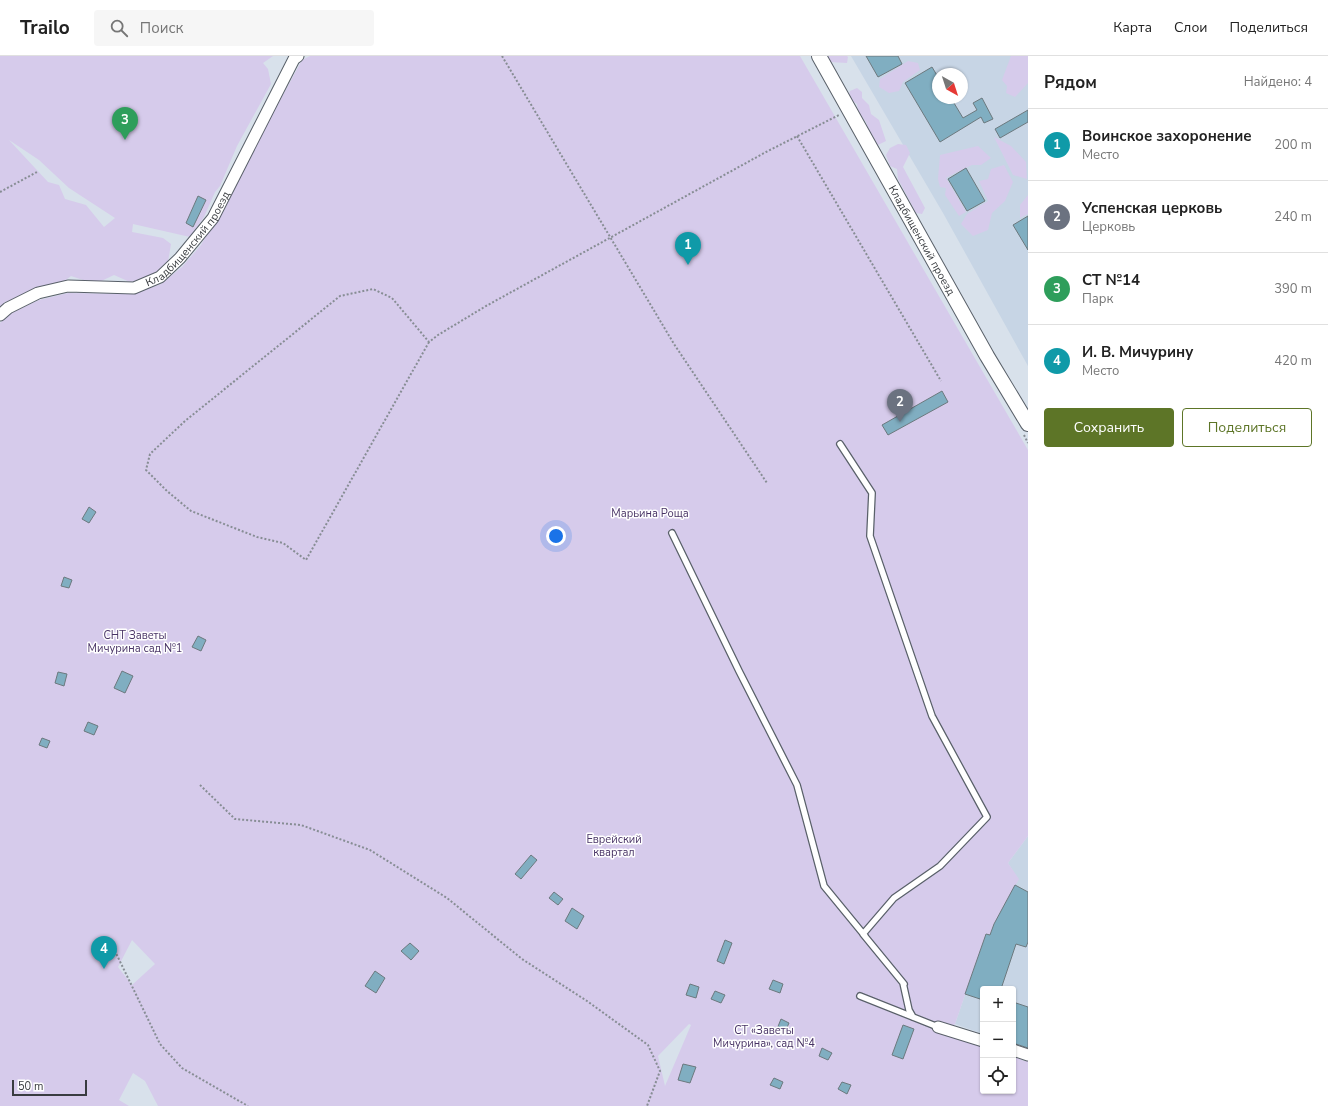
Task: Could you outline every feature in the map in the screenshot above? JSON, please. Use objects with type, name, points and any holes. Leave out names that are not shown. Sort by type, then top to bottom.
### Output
[{"type":"street","name":"Кладбищенский проезд","points":[[0,316],[8,308],[38,293],[68,286],[134,288],[160,277],[180,258],[213,218],[294,59],[298,56]]},
{"type":"street","name":"Кладбищенский проезд","points":[[819,56],[987,356],[1028,424]]},
{"type":"street","points":[[938,1027],[980,1040]]},
{"type":"street","points":[[1016,1051],[1028,1055]]},
{"type":"lane","points":[[840,444],[872,493],[870,536],[932,716],[987,817],[940,866],[894,898],[864,934]]},
{"type":"lane","points":[[672,533],[739,671],[797,785],[824,886],[904,984],[909,1010],[913,1017]]},
{"type":"lane","points":[[860,996],[938,1027]]},
{"type":"path","points":[[502,56],[612,237],[674,344],[767,483]]},
{"type":"path","points":[[430,342],[392,298],[374,289],[340,296],[185,421],[150,454],[146,470],[167,491],[191,511],[257,537],[283,543],[306,560],[430,342],[438,335],[486,306],[766,152],[849,110]]},
{"type":"path","points":[[797,136],[941,381]]},
{"type":"path","points":[[0,192],[37,172]]},
{"type":"path","points":[[200,785],[234,819],[301,826],[370,850],[447,898],[522,959],[586,1001],[648,1045],[660,1070],[647,1106]]},
{"type":"path","points":[[113,947],[160,1044],[182,1068],[248,1106]]},
{"type":"shaded area","points":[[851,56],[1028,56],[1028,366],[943,213]]},
{"type":"shaded area","points":[[1028,836],[1028,1048],[1016,1044],[1016,986],[980,986],[980,1033],[955,1024],[986,934],[990,935],[994,924],[1018,879],[1008,863]]},
{"type":"green space","points":[[0,56],[273,56],[263,63],[268,69],[271,84],[237,146],[220,186],[215,192],[204,217],[190,237],[133,224],[132,232],[163,238],[171,244],[168,262],[152,276],[130,282],[114,275],[95,284],[71,276],[58,286],[37,287],[26,296],[5,302],[0,309]],"holes":[[[9,140],[39,160],[69,188],[115,218],[104,227],[86,205],[65,199],[59,185],[48,182]]]},
{"type":"green space","name":"Марьина Роща","points":[[310,56],[800,56],[1028,450],[1028,836],[1008,863],[1019,879],[994,924],[990,935],[986,934],[955,1024],[946,1033],[957,1036],[980,1047],[980,1094],[1016,1094],[1016,1057],[1028,1061],[1028,1106],[158,1106],[145,1081],[133,1073],[119,1100],[129,1106],[0,1106],[0,323],[11,313],[39,300],[68,293],[134,294],[161,284],[182,267],[201,245],[302,60]],"holes":[[[132,940],[155,964],[132,985],[118,967]],[[689,1024],[691,1025],[665,1086],[658,1056]]]},
{"type":"green space","points":[[827,56],[847,56],[847,63],[829,62]]},
{"type":"green space","points":[[1011,56],[1028,56],[1028,83],[1015,97],[1006,93],[1007,86],[1002,80]]},
{"type":"green space","points":[[908,61],[918,63],[920,70],[903,82],[899,91],[889,93],[879,87],[880,79]]},
{"type":"green space","points":[[857,88],[862,92],[862,98],[869,105],[871,114],[879,120],[886,141],[878,145],[869,133],[866,122],[858,112],[857,104],[848,98],[850,91]]},
{"type":"green space","points":[[994,137],[1011,146],[1026,162],[1027,179],[1013,175]]},
{"type":"green space","points":[[898,144],[906,145],[910,153],[903,167],[925,208],[922,214],[916,213],[898,179],[897,169],[890,166],[886,155],[890,148]]},
{"type":"green space","points":[[978,146],[991,158],[981,165],[972,165],[946,178],[966,212],[959,216],[945,195],[946,188],[940,187],[938,179],[940,155]]},
{"type":"green space","points":[[1004,165],[1013,182],[1005,201],[992,213],[988,230],[973,236],[961,224],[967,214],[988,201],[979,181],[988,179],[991,169]]},
{"type":"green space","points":[[1028,195],[1028,214],[1020,218],[1020,205]]},
{"type":"building","points":[[866,56],[898,56],[902,64],[878,77]]},
{"type":"building","points":[[932,67],[932,104],[955,104],[963,118],[977,110],[973,103],[982,98],[993,119],[984,123],[981,117],[940,142],[905,83]]},
{"type":"building","points":[[1028,110],[1028,122],[1000,138],[995,129]]},
{"type":"building","points":[[966,168],[985,201],[967,211],[948,179]]},
{"type":"building","points":[[198,196],[206,200],[193,227],[186,223]]},
{"type":"building","points":[[1028,216],[1028,250],[1013,225]]},
{"type":"building","points":[[942,391],[948,402],[888,435],[882,425]]},
{"type":"building","points":[[89,507],[96,512],[89,523],[82,519]]},
{"type":"building","points":[[64,577],[72,580],[69,588],[61,586]]},
{"type":"building","points":[[198,636],[206,640],[201,651],[192,647]]},
{"type":"building","points":[[122,671],[133,676],[125,693],[114,688]]},
{"type":"building","points":[[58,672],[67,674],[64,686],[55,683]]},
{"type":"building","points":[[88,722],[98,726],[94,735],[84,731]]},
{"type":"building","points":[[42,738],[50,741],[47,748],[39,745]]},
{"type":"building","points":[[531,855],[537,860],[521,879],[515,874]]},
{"type":"building","points":[[1015,885],[1028,892],[1028,942],[1026,947],[1016,944],[1002,986],[980,986],[980,999],[965,994],[986,934],[990,935],[994,924]]},
{"type":"building","points":[[554,892],[563,899],[558,905],[549,898]]},
{"type":"building","points":[[572,908],[584,916],[577,929],[565,921]]},
{"type":"building","points":[[725,940],[732,943],[724,964],[717,961]]},
{"type":"building","points":[[410,943],[419,951],[411,960],[401,951]]},
{"type":"building","points":[[375,971],[385,978],[376,993],[365,986]]},
{"type":"building","points":[[773,980],[783,984],[780,993],[769,989]]},
{"type":"building","points":[[690,984],[699,987],[696,998],[686,995]]},
{"type":"building","points":[[715,991],[725,995],[721,1003],[711,999]]},
{"type":"building","points":[[1016,1003],[1028,1007],[1028,1048],[1016,1044]]},
{"type":"building","points":[[781,1019],[789,1023],[785,1032],[777,1029]]},
{"type":"building","points":[[903,1025],[914,1029],[903,1059],[892,1055]]},
{"type":"building","points":[[822,1048],[832,1053],[828,1060],[819,1056]]},
{"type":"building","points":[[683,1064],[696,1067],[690,1083],[678,1080]]},
{"type":"building","points":[[774,1078],[783,1082],[780,1089],[770,1085]]},
{"type":"building","points":[[842,1082],[851,1085],[847,1094],[838,1089]]},
{"type":"place","name":"СТ №14","points":[[125,140]]},
{"type":"place","name":"Воинское захоронение","points":[[688,265]]},
{"type":"place","name":"Успенская церковь","points":[[900,422]]},
{"type":"place","name":"И. В. Мичурину","points":[[104,969]]},
{"type":"park label","name":"СНТ Заветы Мичурина сад №1","points":[[135,641]]},
{"type":"park label","name":"Еврейский квартал","points":[[614,845]]},
{"type":"park label","name":"СТ «Заветы Мичурина», сад №4","points":[[764,1036]]}]
